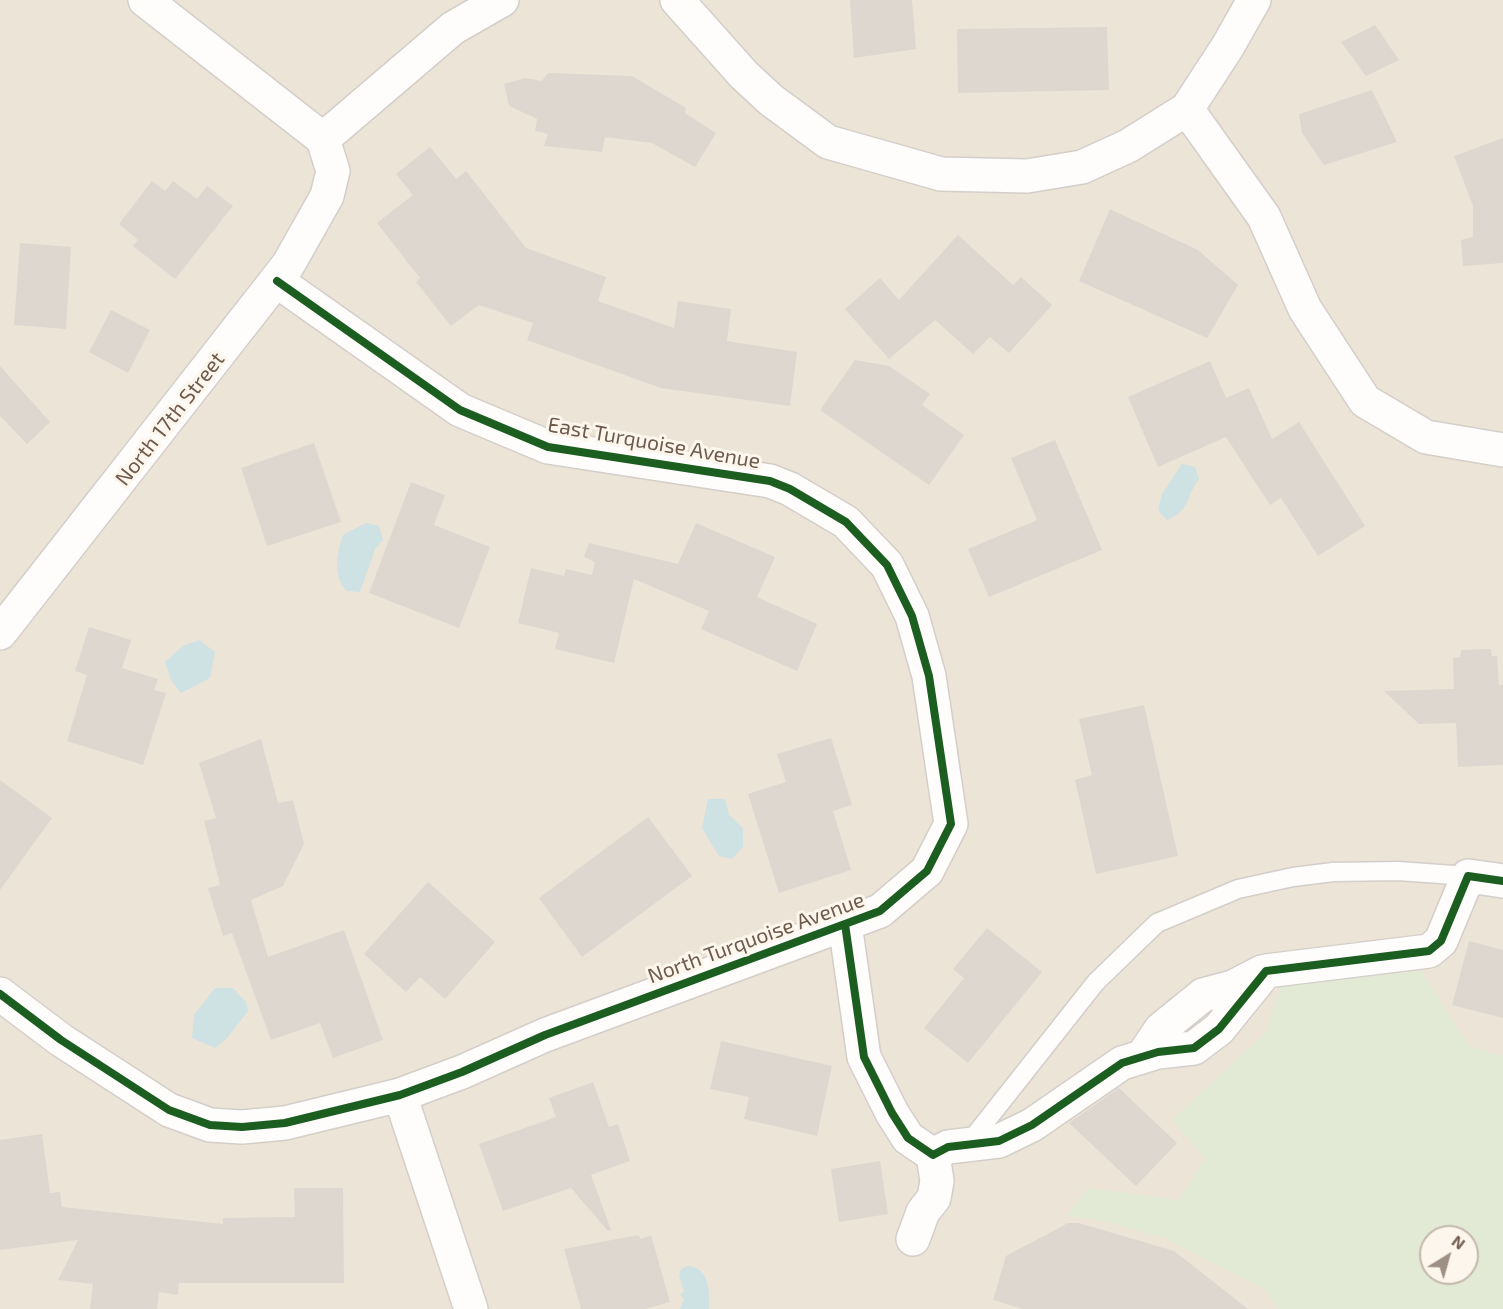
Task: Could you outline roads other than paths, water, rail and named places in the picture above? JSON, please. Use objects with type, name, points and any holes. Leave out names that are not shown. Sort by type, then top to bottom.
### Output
[{"type":"street","points":[[145,0],[323,139],[453,28],[502,0]]},
{"type":"street","points":[[677,0],[744,75],[771,100],[828,142],[941,174],[1027,176],[1082,167],[1128,147],[1187,109],[1248,14],[1254,0]]},
{"type":"street","points":[[1187,109],[1264,217],[1305,309],[1365,401],[1426,437],[1503,450]]},
{"type":"street","name":"North 17th Street","points":[[0,633],[277,281],[327,196],[333,171],[323,139]]},
{"type":"street","name":"East Turquoise Avenue","points":[[277,281],[467,413],[548,447],[770,481],[790,489],[846,522]]},
{"type":"street","name":"North Turquoise Avenue","points":[[0,994],[140,1094],[169,1110],[210,1125],[242,1127],[285,1123],[400,1095],[462,1072],[545,1035],[880,911],[927,871],[951,824],[929,676],[912,616],[887,565],[846,522]]},
{"type":"street","points":[[933,1155],[948,1147],[999,1141],[1032,1125],[1122,1064],[1142,1056],[1161,1029],[1203,995],[1233,987],[1266,970],[1429,951],[1441,941],[1467,876],[1503,881]]},
{"type":"street","points":[[845,924],[864,1057],[892,1113],[908,1138],[933,1155],[938,1181],[934,1198],[923,1212],[913,1239]]},
{"type":"street","points":[[400,1095],[471,1309]]},
{"type":"lane","points":[[967,1145],[1096,982],[1157,923],[1238,890],[1293,877],[1333,872],[1387,871],[1467,876]]}]
